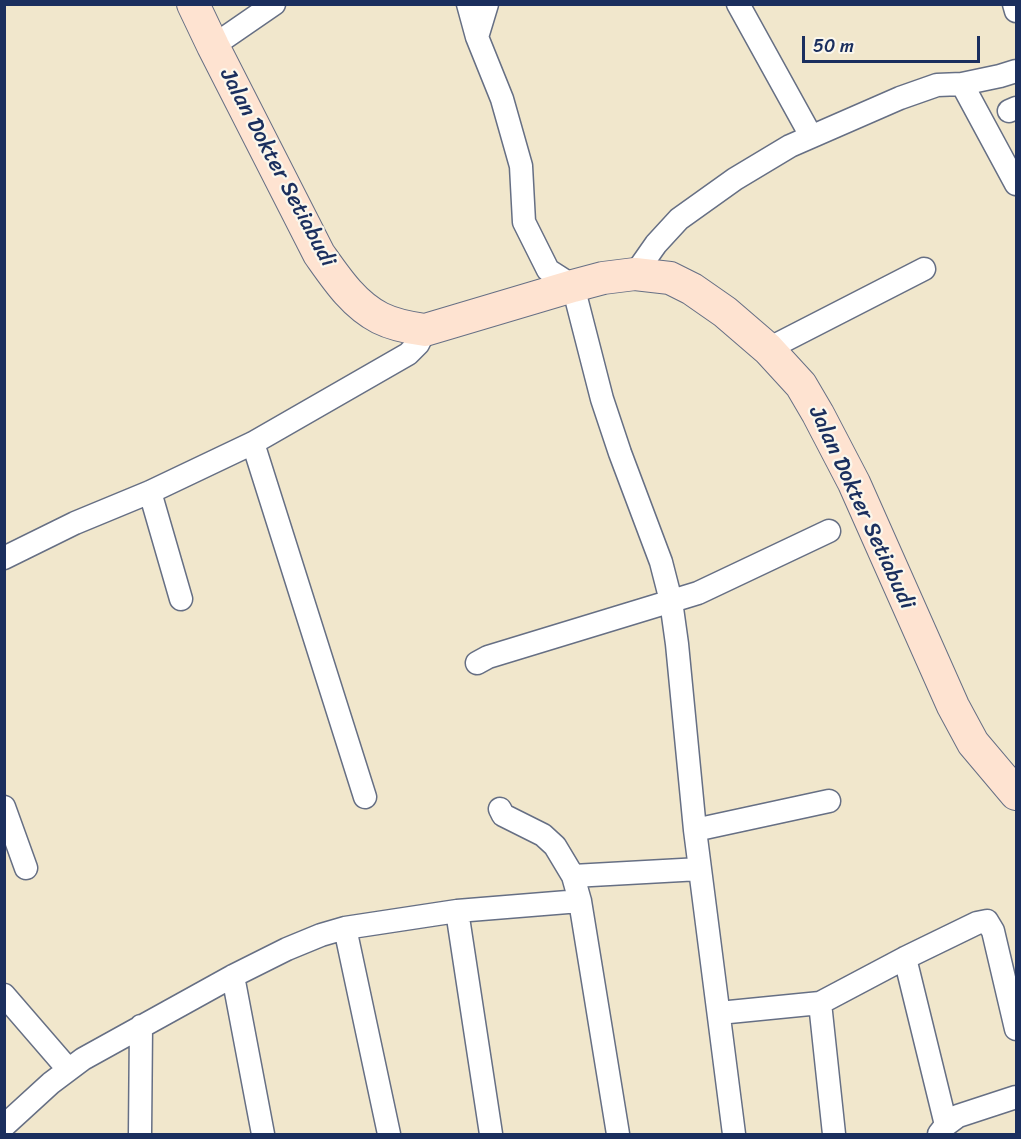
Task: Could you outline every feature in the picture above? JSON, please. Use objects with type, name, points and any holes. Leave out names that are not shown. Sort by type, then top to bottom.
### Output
[{"type":"main road","name":"Jalan Dokter Setiabudi","points":[[193,4],[319,254],[339,283],[355,299],[379,317],[406,327],[425,330],[573,286],[603,278],[635,274],[670,278],[692,289],[725,312],[768,349],[801,385],[836,446],[953,706],[973,743],[1017,794]]},
{"type":"street","points":[[213,46],[274,4]]},
{"type":"street","points":[[468,4],[477,37],[502,99],[521,166],[524,222],[548,270],[573,286],[602,399],[661,562],[671,601],[695,830],[734,1134]]},
{"type":"street","points":[[477,37],[487,4]]},
{"type":"street","points":[[738,4],[811,136]]},
{"type":"street","points":[[1014,4],[1017,11]]},
{"type":"street","points":[[635,274],[656,244],[679,219],[735,179],[790,146],[900,98],[937,85],[962,84],[1017,71]]},
{"type":"street","points":[[962,84],[1017,184]]},
{"type":"street","points":[[768,349],[924,269]]},
{"type":"street","points":[[4,558],[75,523],[150,492],[253,443],[408,354],[418,344],[425,330]]},
{"type":"street","points":[[253,443],[365,796]]},
{"type":"street","points":[[150,492],[181,599]]},
{"type":"street","points":[[477,663],[488,657],[698,593],[830,531]]},
{"type":"street","points":[[695,830],[829,801]]},
{"type":"street","points":[[4,807],[26,868]]},
{"type":"street","points":[[500,809],[503,815],[543,835],[555,846],[573,876],[580,901],[618,1134]]},
{"type":"street","points":[[573,876],[700,869]]},
{"type":"street","points":[[4,1126],[82,1059],[233,976],[321,935],[345,928],[457,911],[580,901]]},
{"type":"street","points":[[457,911],[491,1134]]},
{"type":"street","points":[[719,1013],[820,1003],[905,958],[977,923],[987,921],[993,931],[1017,1029]]},
{"type":"street","points":[[345,928],[388,1134]]},
{"type":"street","points":[[905,958],[942,1130],[958,1116],[1017,1097]]},
{"type":"street","points":[[233,976],[263,1134]]},
{"type":"street","points":[[4,995],[68,1069]]},
{"type":"street","points":[[820,1003],[834,1134]]},
{"type":"street","points":[[140,1134],[141,1026]]}]
